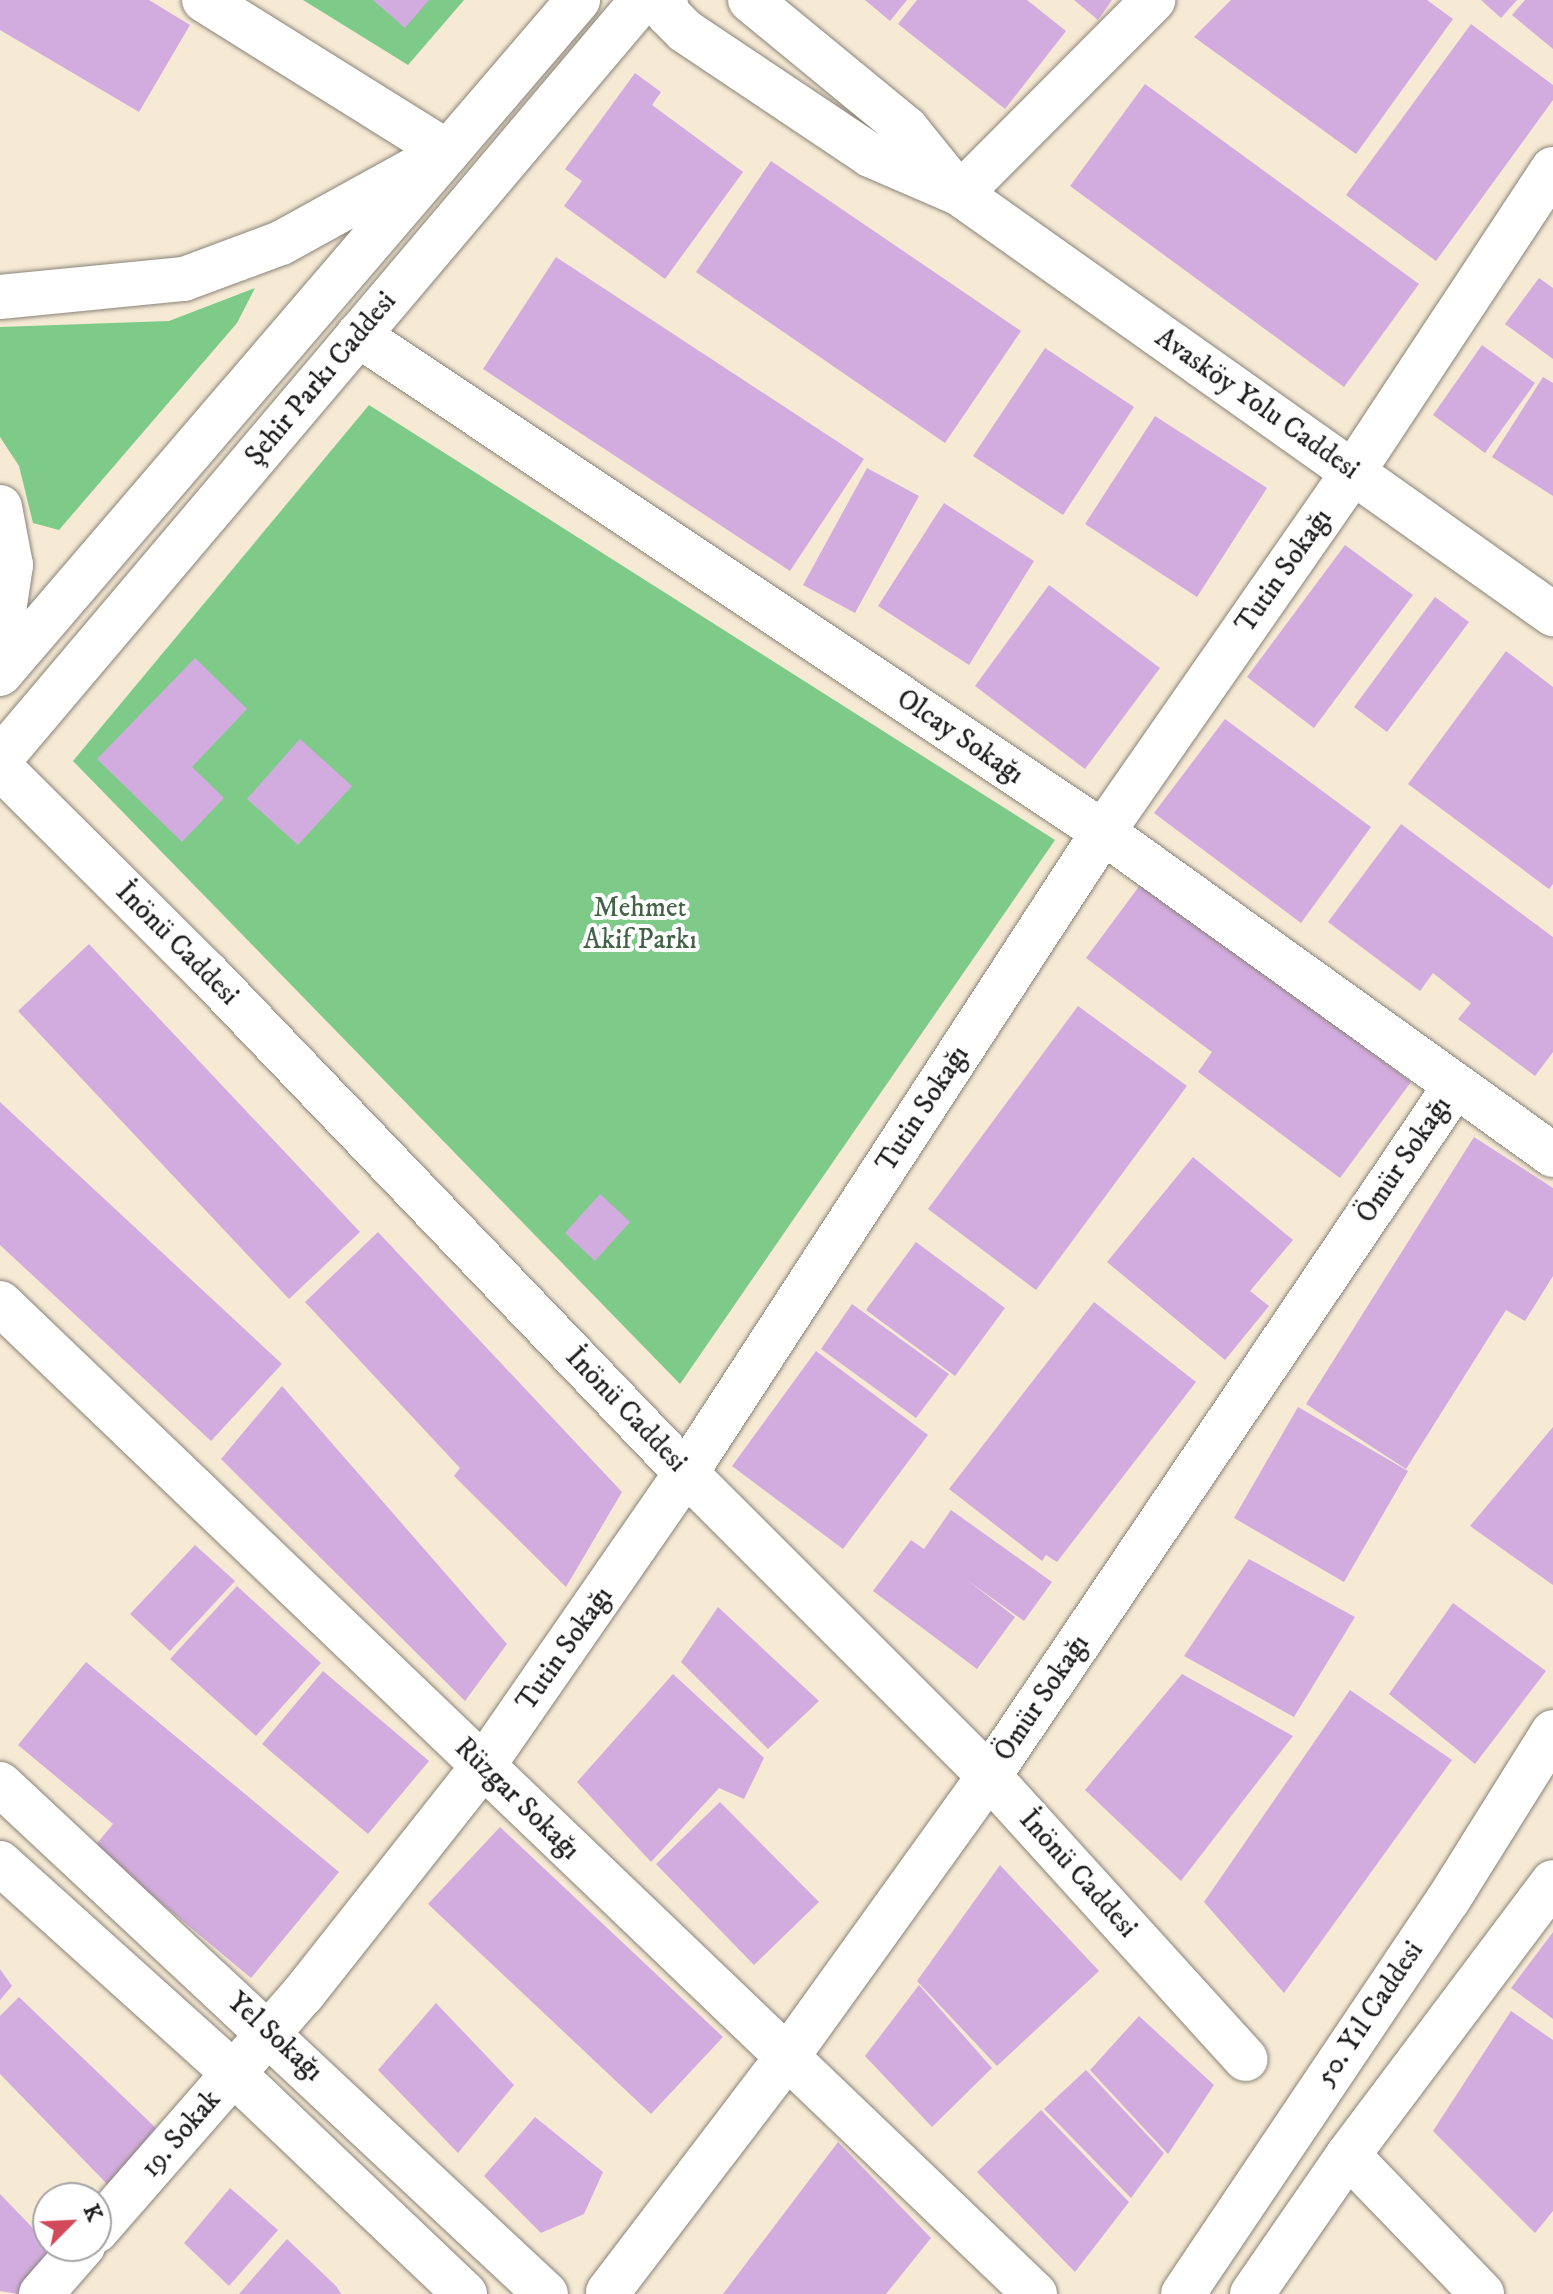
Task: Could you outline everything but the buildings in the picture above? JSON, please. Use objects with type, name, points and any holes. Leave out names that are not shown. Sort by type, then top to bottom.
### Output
[{"type":"street","points":[[0,297],[184,279],[281,243],[447,152],[204,0]]},
{"type":"street","name":"Şehir Parkı Caddesi","points":[[0,674],[578,0]]},
{"type":"street","name":"Şehir Parkı Caddesi","points":[[0,759],[642,0]]},
{"type":"street","name":"Avasköy Yolu Caddesi","points":[[665,0],[668,14],[685,31],[870,155],[960,194],[1553,614]]},
{"type":"street","name":"Avasköy Yolu Caddesi","points":[[750,0],[906,128],[960,194]]},
{"type":"street","points":[[960,194],[1153,0]]},
{"type":"street","name":"Tutin Sokağı","points":[[270,2031],[483,1766],[686,1473],[1103,832],[1353,472],[1553,169]]},
{"type":"street","name":"Olcay Sokağı","points":[[358,335],[1103,832],[1454,1087],[1553,1155]]},
{"type":"street","points":[[0,507],[11,565],[0,638]]},
{"type":"street","name":"İnönü Caddesi","points":[[0,767],[207,973],[686,1473],[989,1776],[1246,2059]]},
{"type":"street","name":"Ömür Sokağı","points":[[608,2292],[787,2057],[989,1776],[1454,1087]]},
{"type":"street","name":"Rüzgar Sokağı","points":[[0,1303],[1035,2294]]},
{"type":"street","name":"50. Yıl Caddesi","points":[[1183,2294],[1448,1900],[1553,1732]]},
{"type":"street","name":"Yel Sokağı","points":[[0,1784],[270,2031],[546,2294]]},
{"type":"street","name":"Yel Sokağı","points":[[0,1863],[234,2074],[465,2294]]},
{"type":"street","points":[[1252,2294],[1348,2155],[1553,1882]]},
{"type":"street","name":"19. Sokak","points":[[112,2213],[270,2031]]},
{"type":"street","points":[[1348,2155],[1482,2294]]},
{"type":"street","points":[[41,2294],[69,2262]]},
{"type":"green space","points":[[303,0],[464,0],[408,65]]},
{"type":"green space","points":[[255,288],[237,323],[59,530],[33,523],[19,466],[0,437],[0,327],[169,321]]},
{"type":"green space","name":"Mehmet Akif Parkı","points":[[369,405],[1055,840],[680,1384],[73,761]]}]
